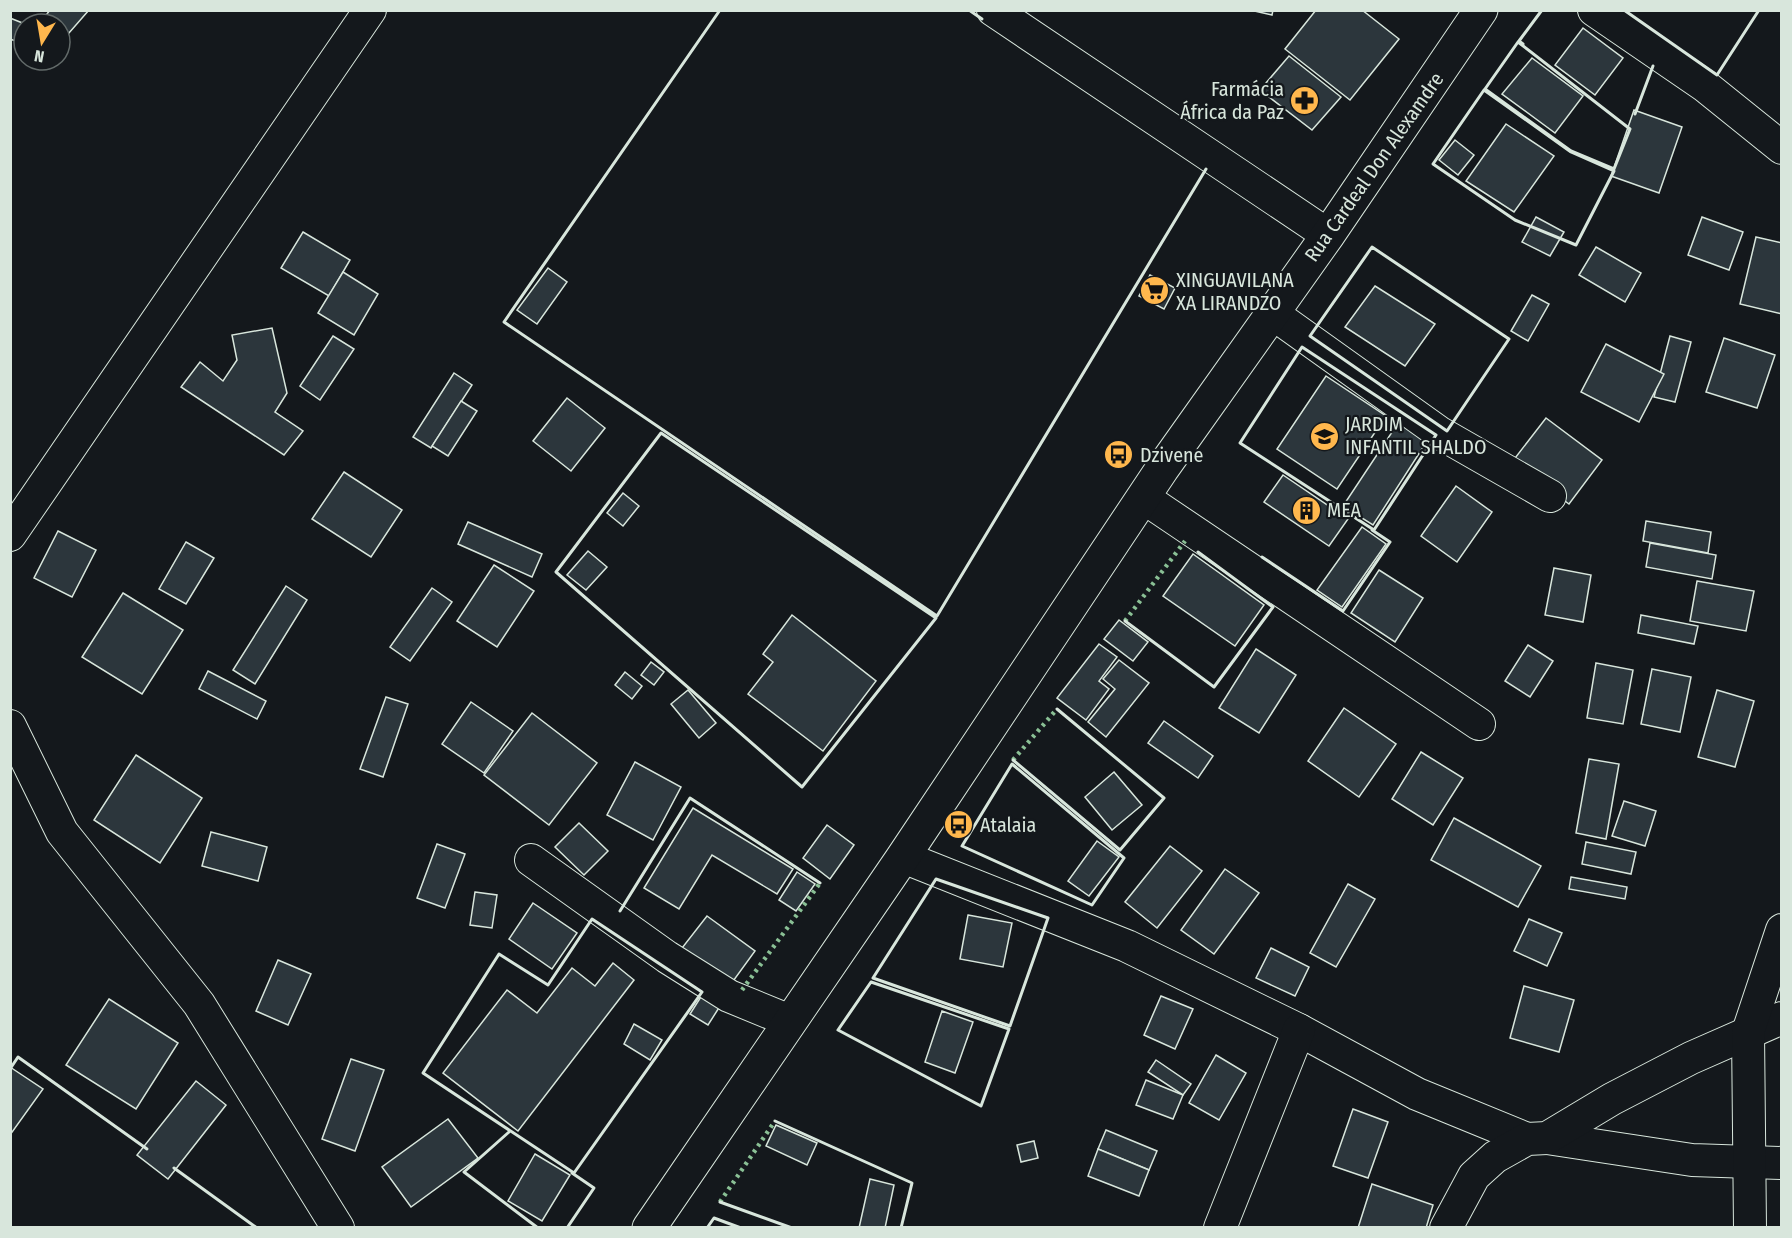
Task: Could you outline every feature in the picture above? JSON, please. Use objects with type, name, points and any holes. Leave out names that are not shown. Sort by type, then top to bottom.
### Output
[{"type":"street","points":[[10,535],[370,10]]},
{"type":"street","points":[[993,10],[1328,235]]},
{"type":"street","name":"Rua Cardeal Don Alexamdre","points":[[649,1227],[903,857],[1162,469],[1328,235],[1481,10]]},
{"type":"street","points":[[1594,10],[1705,86],[1780,143]]},
{"type":"street","points":[[1272,313],[1440,433],[1550,496]]},
{"type":"street","points":[[1144,498],[1479,724]]},
{"type":"street","points":[[10,726],[62,832],[199,1004],[338,1227]]},
{"type":"street","points":[[903,857],[1127,946],[1299,1029],[1417,1094],[1537,1138],[1692,1160],[1782,1163]]},
{"type":"street","points":[[531,860],[667,957],[729,996],[790,1021]]},
{"type":"street","points":[[1750,1227],[1748,1032],[1782,930]]},
{"type":"street","points":[[1446,1227],[1474,1176],[1495,1157],[1748,1032],[1782,1018]]},
{"type":"street","points":[[1220,1227],[1299,1029]]},
{"type":"building","points":[[50,10],[89,10],[72,30],[72,12],[48,12]]},
{"type":"building","points":[[1250,10],[1273,10],[1272,15]]},
{"type":"building","points":[[1316,10],[1362,10],[1399,39],[1350,100],[1285,49]]},
{"type":"building","points":[[10,18],[12,19],[12,40],[10,39]]},
{"type":"building","points":[[1583,28],[1623,58],[1595,95],[1555,65]]},
{"type":"building","points":[[1289,56],[1341,97],[1312,130],[1260,90]]},
{"type":"building","points":[[1532,58],[1583,96],[1555,133],[1502,94]]},
{"type":"building","points":[[1634,110],[1682,127],[1659,193],[1611,176]]},
{"type":"building","points":[[1506,124],[1554,156],[1514,212],[1466,181]]},
{"type":"building","points":[[1455,140],[1474,155],[1458,175],[1439,160]]},
{"type":"building","points":[[1536,217],[1564,232],[1550,256],[1522,242]]},
{"type":"building","points":[[1702,217],[1743,232],[1729,270],[1688,255]]},
{"type":"building","points":[[303,232],[350,260],[329,296],[281,268]]},
{"type":"building","points":[[1756,237],[1782,243],[1782,314],[1740,304]]},
{"type":"building","points":[[1596,247],[1641,273],[1625,302],[1579,275]]},
{"type":"building","points":[[548,268],[567,282],[537,324],[517,310]]},
{"type":"building","points":[[343,272],[378,294],[354,335],[318,313]]},
{"type":"building","points":[[1150,275],[1175,288],[1164,309],[1139,296]]},
{"type":"building","points":[[1375,286],[1435,324],[1405,366],[1345,327]]},
{"type":"building","points":[[1532,295],[1549,304],[1528,341],[1511,331]]},
{"type":"building","points":[[272,328],[287,393],[275,412],[303,431],[284,455],[181,387],[200,362],[223,381],[237,360],[232,335]]},
{"type":"building","points":[[333,336],[354,349],[320,400],[300,386]]},
{"type":"building","points":[[1670,336],[1691,342],[1675,402],[1654,397]]},
{"type":"building","points":[[1724,338],[1775,355],[1757,408],[1706,392]]},
{"type":"building","points":[[1606,344],[1664,374],[1639,422],[1581,392]]},
{"type":"building","points":[[454,373],[472,385],[431,448],[413,437]]},
{"type":"building","points":[[1326,376],[1386,416],[1337,489],[1277,449]]},
{"type":"building","points":[[567,398],[605,428],[571,471],[533,441]]},
{"type":"building","points":[[461,401],[477,411],[448,456],[432,446]]},
{"type":"building","points":[[1402,417],[1431,435],[1373,525],[1343,506]]},
{"type":"building","points":[[1546,418],[1602,460],[1569,504],[1512,462]]},
{"type":"building","points":[[344,472],[402,510],[371,557],[312,519]]},
{"type":"building","name":"MEA","points":[[1283,475],[1348,519],[1329,546],[1264,502]]},
{"type":"building","points":[[1456,486],[1492,512],[1457,562],[1421,536]]},
{"type":"building","points":[[623,493],[639,506],[623,526],[607,513]]},
{"type":"building","points":[[1646,521],[1711,532],[1708,553],[1643,541]]},
{"type":"building","points":[[468,522],[542,554],[532,577],[458,544]]},
{"type":"building","points":[[1362,527],[1386,544],[1342,607],[1317,590]]},
{"type":"building","points":[[58,531],[96,550],[72,597],[34,578]]},
{"type":"building","points":[[186,542],[214,558],[186,604],[159,589]]},
{"type":"building","points":[[1650,543],[1716,555],[1712,579],[1646,567]]},
{"type":"building","points":[[588,551],[607,567],[586,590],[567,575]]},
{"type":"building","points":[[1193,554],[1264,605],[1235,646],[1163,596]]},
{"type":"building","points":[[494,565],[534,591],[497,647],[457,621]]},
{"type":"building","points":[[1554,568],[1591,575],[1583,622],[1545,615]]},
{"type":"building","points":[[1379,570],[1423,598],[1395,642],[1351,613]]},
{"type":"building","points":[[1697,581],[1754,591],[1746,631],[1690,621]]},
{"type":"building","points":[[286,586],[307,600],[255,684],[233,670]]},
{"type":"building","points":[[432,588],[452,602],[410,661],[390,647]]},
{"type":"building","points":[[123,593],[183,630],[142,694],[82,657]]},
{"type":"building","points":[[792,615],[876,681],[823,751],[748,694],[773,662],[763,654]]},
{"type":"building","points":[[1641,615],[1698,626],[1694,644],[1638,633]]},
{"type":"building","points":[[1119,620],[1148,642],[1133,661],[1104,639]]},
{"type":"building","points":[[1099,644],[1117,657],[1099,681],[1109,689],[1086,720],[1057,698]]},
{"type":"building","points":[[1528,645],[1553,661],[1530,697],[1505,681]]},
{"type":"building","points":[[1256,649],[1296,675],[1259,733],[1219,708]]},
{"type":"building","points":[[1119,660],[1149,683],[1106,737],[1088,722],[1115,689],[1103,679]]},
{"type":"building","points":[[651,662],[664,672],[654,685],[641,675]]},
{"type":"building","points":[[1596,663],[1633,670],[1623,724],[1587,718]]},
{"type":"building","points":[[1652,669],[1691,677],[1680,732],[1641,724]]},
{"type":"building","points":[[208,671],[266,701],[257,719],[199,689]]},
{"type":"building","points":[[625,672],[642,686],[632,699],[615,685]]},
{"type":"building","points":[[688,690],[716,723],[699,738],[671,704]]},
{"type":"building","points":[[1717,690],[1754,701],[1735,767],[1698,757]]},
{"type":"building","points":[[386,697],[408,704],[383,777],[360,769]]},
{"type":"building","points":[[471,702],[513,731],[484,773],[442,744]]},
{"type":"building","points":[[1344,708],[1396,744],[1359,797],[1308,761]]},
{"type":"building","points":[[532,713],[597,763],[549,825],[484,775]]},
{"type":"building","points":[[1164,721],[1213,756],[1198,778],[1148,743]]},
{"type":"building","points":[[1421,752],[1463,778],[1433,825],[1392,799]]},
{"type":"building","points":[[136,755],[202,798],[160,863],[94,820]]},
{"type":"building","points":[[1589,759],[1619,764],[1606,839],[1576,833]]},
{"type":"building","points":[[635,762],[681,787],[653,840],[607,815]]},
{"type":"building","points":[[1114,772],[1142,805],[1112,830],[1085,797]]},
{"type":"building","points":[[1624,801],[1656,811],[1645,846],[1612,836]]},
{"type":"building","points":[[693,808],[793,869],[777,894],[712,855],[679,909],[644,888]]},
{"type":"building","points":[[1454,818],[1541,866],[1518,907],[1431,860]]},
{"type":"building","points":[[579,823],[608,851],[584,875],[555,847]]},
{"type":"building","points":[[827,825],[854,845],[830,879],[803,858]]},
{"type":"building","points":[[211,832],[267,847],[258,881],[202,866]]},
{"type":"building","points":[[1097,841],[1119,857],[1089,896],[1068,881]]},
{"type":"building","points":[[1586,842],[1636,852],[1631,874],[1582,864]]},
{"type":"building","points":[[437,844],[465,854],[445,908],[417,898]]},
{"type":"building","points":[[1170,846],[1202,871],[1157,928],[1125,902]]},
{"type":"building","points":[[1225,869],[1259,893],[1214,954],[1181,930]]},
{"type":"building","points":[[797,872],[815,884],[796,911],[779,900]]},
{"type":"building","points":[[1571,877],[1627,887],[1625,899],[1569,889]]},
{"type":"building","points":[[1348,884],[1375,899],[1336,967],[1310,953]]},
{"type":"building","points":[[475,892],[497,895],[492,928],[470,925]]},
{"type":"building","points":[[533,903],[577,933],[552,969],[509,939]]},
{"type":"building","points":[[968,915],[1012,923],[1003,967],[960,959]]},
{"type":"building","points":[[707,916],[755,951],[731,984],[682,948]]},
{"type":"building","points":[[1529,919],[1562,933],[1547,966],[1514,951]]},
{"type":"building","points":[[1271,948],[1309,967],[1295,996],[1256,978]]},
{"type":"building","points":[[278,960],[311,974],[288,1025],[256,1011]]},
{"type":"building","points":[[613,963],[634,980],[518,1131],[443,1073],[507,990],[537,1013],[572,968],[595,986]]},
{"type":"building","points":[[1524,986],[1574,1000],[1559,1052],[1510,1038]]},
{"type":"building","points":[[704,992],[722,1003],[708,1025],[690,1014]]},
{"type":"building","points":[[1161,996],[1193,1009],[1175,1049],[1144,1035]]},
{"type":"building","points":[[109,999],[178,1043],[136,1109],[66,1065]]},
{"type":"building","points":[[942,1011],[973,1022],[955,1073],[925,1062]]},
{"type":"building","points":[[634,1024],[662,1040],[650,1060],[624,1044]]},
{"type":"building","points":[[1216,1055],[1246,1073],[1219,1120],[1189,1103]]},
{"type":"building","points":[[351,1059],[384,1070],[355,1151],[322,1139]]},
{"type":"building","points":[[1156,1060],[1191,1084],[1183,1095],[1148,1072]]},
{"type":"building","points":[[10,1067],[43,1089],[10,1135]]},
{"type":"building","points":[[1146,1080],[1183,1095],[1173,1119],[1136,1105]]},
{"type":"building","points":[[196,1081],[226,1105],[168,1179],[137,1155]]},
{"type":"building","points":[[1353,1109],[1388,1122],[1368,1178],[1333,1166]]},
{"type":"building","points":[[448,1119],[478,1158],[411,1207],[382,1167]]},
{"type":"building","points":[[776,1125],[817,1143],[807,1165],[766,1146]]},
{"type":"building","points":[[1106,1130],[1157,1151],[1149,1170],[1098,1149]]},
{"type":"building","points":[[1034,1141],[1038,1158],[1021,1162],[1017,1145]]},
{"type":"building","points":[[1098,1149],[1149,1170],[1139,1196],[1088,1176]]},
{"type":"building","points":[[535,1154],[570,1175],[542,1221],[508,1201]]},
{"type":"building","points":[[870,1179],[894,1185],[885,1228],[859,1228]]},
{"type":"building","points":[[1372,1184],[1433,1205],[1426,1228],[1358,1228]]},
{"type":"hedge","points":[[1125,621],[1185,541]]},
{"type":"hedge","points":[[1013,760],[1057,709]]},
{"type":"hedge","points":[[742,990],[820,883]]},
{"type":"hedge","points":[[720,1202],[775,1121]]},
{"type":"wall","points":[[720,10],[504,322],[937,616],[1206,169]]},
{"type":"wall","points":[[969,10],[982,19]]},
{"type":"wall","points":[[1523,44],[1519,41],[1542,10]]},
{"type":"wall","points":[[1624,10],[1717,75],[1759,10]]},
{"type":"wall","points":[[1518,42],[1630,129],[1614,169],[1571,151],[1485,89],[1518,42]]},
{"type":"wall","points":[[1635,114],[1653,66]]},
{"type":"wall","points":[[1484,90],[1571,152],[1614,171],[1576,245],[1515,220],[1433,164],[1484,90]]},
{"type":"wall","points":[[1372,247],[1509,339],[1447,431],[1310,336],[1372,247]]},
{"type":"wall","points":[[1302,347],[1436,435],[1374,530],[1240,443],[1302,347]]},
{"type":"wall","points":[[661,433],[936,618],[802,787],[556,572],[661,433]]},
{"type":"wall","points":[[1262,557],[1343,611],[1390,542],[1372,530]]},
{"type":"wall","points":[[1125,621],[1214,687],[1273,607],[1198,552]]},
{"type":"wall","points":[[1013,760],[1120,850],[1164,798],[1057,709]]},
{"type":"wall","points":[[1012,764],[1124,858],[1092,905],[962,846],[1012,764]]},
{"type":"wall","points":[[620,911],[690,798],[820,883]]},
{"type":"wall","points":[[936,879],[1048,918],[1010,1026],[873,978],[936,879]]},
{"type":"wall","points":[[592,919],[702,992],[574,1173],[423,1073],[499,954],[548,985],[592,919]]},
{"type":"wall","points":[[871,982],[1009,1029],[981,1106],[838,1030],[871,982]]},
{"type":"wall","points":[[10,1069],[18,1057],[147,1149]]},
{"type":"wall","points":[[775,1121],[912,1183],[901,1228]]},
{"type":"wall","points":[[509,1132],[464,1172],[538,1228]]},
{"type":"wall","points":[[174,1168],[257,1228]]},
{"type":"wall","points":[[567,1228],[594,1188],[572,1173]]},
{"type":"wall","points":[[720,1202],[792,1228]]},
{"type":"wall","points":[[707,1228],[714,1218],[741,1228]]},
{"type":"place","name":"Farmácia África da Paz","points":[[1305,100]]},
{"type":"place","name":"XINGUAVILANA XA LIRANDZO","points":[[1155,291]]},
{"type":"place","name":"JARDIM INFANTIL SHALDO","points":[[1324,436]]},
{"type":"place","name":"Dzivene","points":[[1119,455]]},
{"type":"place","name":"MEA","points":[[1306,510]]},
{"type":"place","name":"Atalaia","points":[[959,825]]}]
